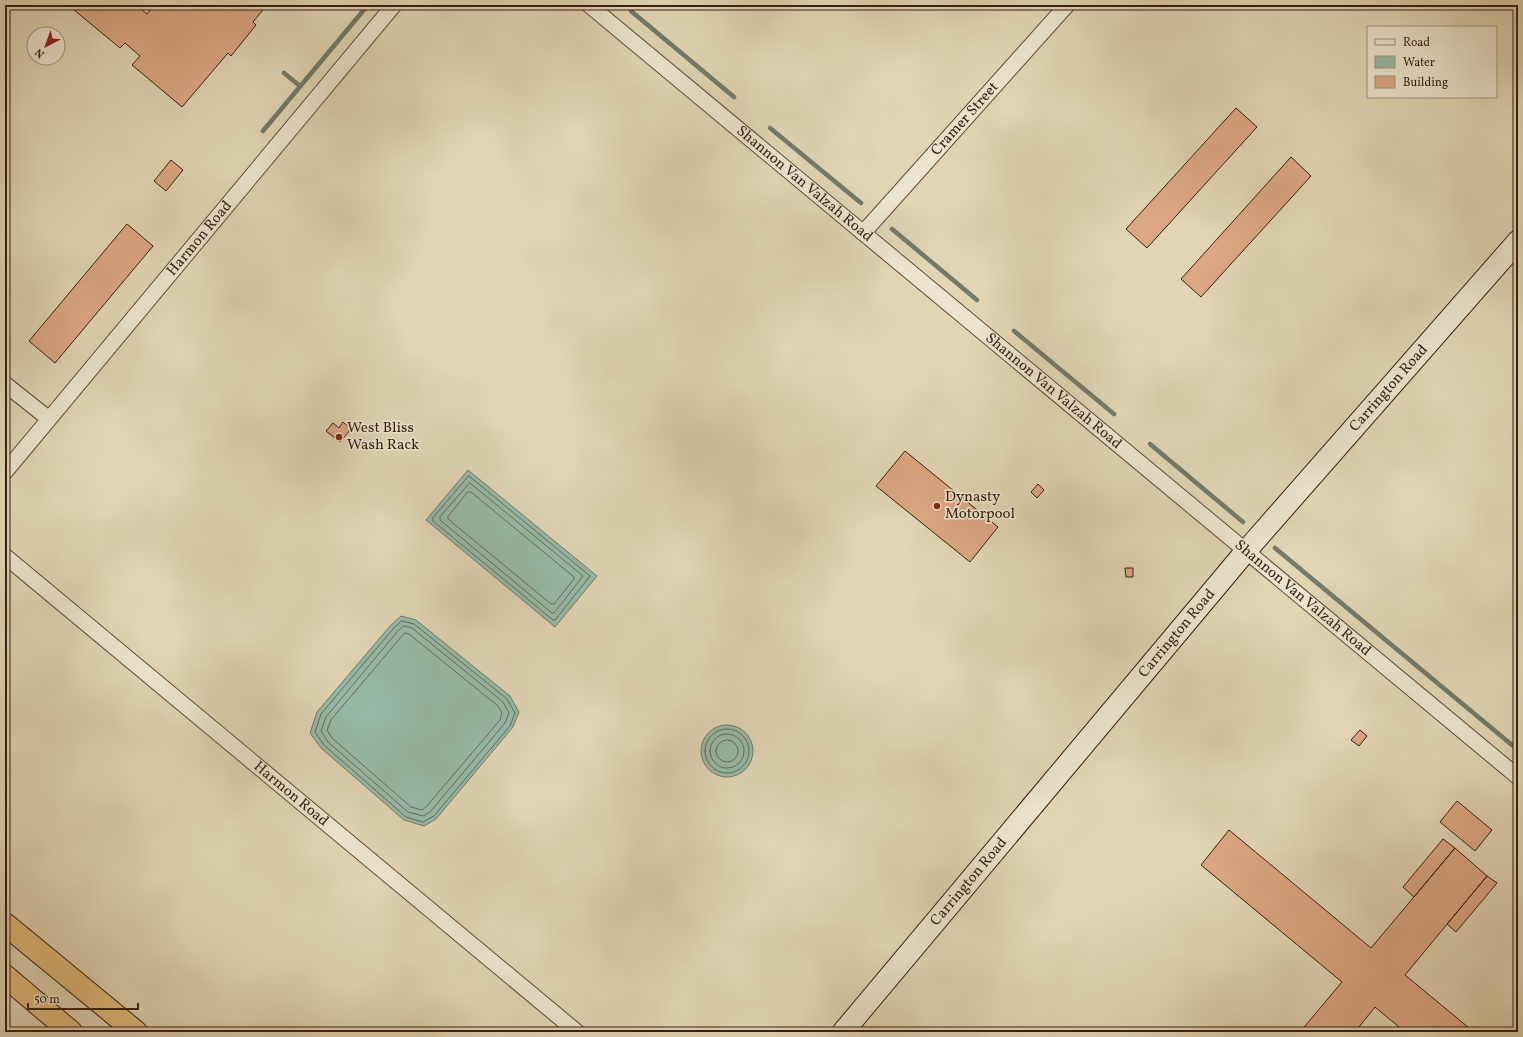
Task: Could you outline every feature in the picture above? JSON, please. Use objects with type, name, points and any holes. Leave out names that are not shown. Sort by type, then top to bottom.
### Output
[{"type":"highway","points":[[5,924],[136,1032]]},
{"type":"highway","points":[[5,976],[72,1032]]},
{"type":"street","name":"Harmon Road","points":[[5,472],[394,5]]},
{"type":"street","name":"Shannon Van Valzah Road","points":[[589,5],[1518,777]]},
{"type":"street","name":"Cramer Street","points":[[863,233],[1067,5]]},
{"type":"street","name":"Carrington Road","points":[[843,1032],[1246,551],[1518,241]]},
{"type":"street","points":[[5,384],[49,419]]},
{"type":"street","name":"Harmon Road","points":[[5,556],[577,1032]]},
{"type":"water","points":[[468,470],[597,576],[555,627],[426,520]]},
{"type":"water","points":[[401,616],[416,620],[510,696],[519,712],[513,727],[436,819],[424,826],[404,820],[321,748],[310,733],[317,712],[390,626]]},
{"type":"water","points":[[727,725],[741,729],[749,737],[753,751],[749,765],[741,773],[727,777],[713,773],[705,765],[701,751],[705,737],[713,729]]},
{"type":"building","points":[[68,5],[136,5],[147,14],[154,5],[267,5],[253,22],[256,25],[231,56],[228,53],[182,107],[132,65],[140,56],[125,43],[120,48]]},
{"type":"building","points":[[1236,108],[1257,127],[1147,248],[1126,229]]},
{"type":"building","points":[[1291,157],[1311,176],[1201,297],[1181,279]]},
{"type":"building","points":[[171,160],[183,170],[166,191],[154,181]]},
{"type":"building","points":[[127,224],[153,246],[55,363],[29,341]]},
{"type":"building","name":"West Bliss Wash Rack","points":[[343,422],[351,429],[340,442],[326,431],[333,423],[339,428]]},
{"type":"building","name":"Dynasty Motorpool","points":[[905,451],[998,527],[970,562],[876,486]]},
{"type":"building","points":[[1038,484],[1044,490],[1037,498],[1031,492]]},
{"type":"building","points":[[1125,568],[1133,568],[1133,577],[1126,577]]},
{"type":"building","points":[[1360,730],[1367,736],[1359,746],[1351,740]]},
{"type":"building","points":[[1457,801],[1492,830],[1475,851],[1440,822]]},
{"type":"building","points":[[1229,830],[1371,948],[1455,848],[1487,876],[1405,975],[1474,1032],[1405,1032],[1375,1007],[1355,1032],[1300,1032],[1342,982],[1201,865]]},
{"type":"building","points":[[1443,839],[1455,848],[1414,897],[1403,887]]},
{"type":"building","points":[[1487,876],[1497,883],[1456,932],[1447,924]]},
{"type":"waterway","points":[[263,131],[368,5]]},
{"type":"waterway","points":[[631,11],[734,97]]},
{"type":"waterway","points":[[284,73],[300,86]]},
{"type":"waterway","points":[[770,128],[861,203]]},
{"type":"waterway","points":[[892,229],[977,300]]},
{"type":"waterway","points":[[1014,331],[1114,414]]},
{"type":"waterway","points":[[1150,444],[1243,522]]},
{"type":"waterway","points":[[1275,548],[1518,750]]},
{"type":"place","name":"West Bliss Wash Rack","points":[[339,437]]},
{"type":"place","name":"Dynasty Motorpool","points":[[937,506]]}]
